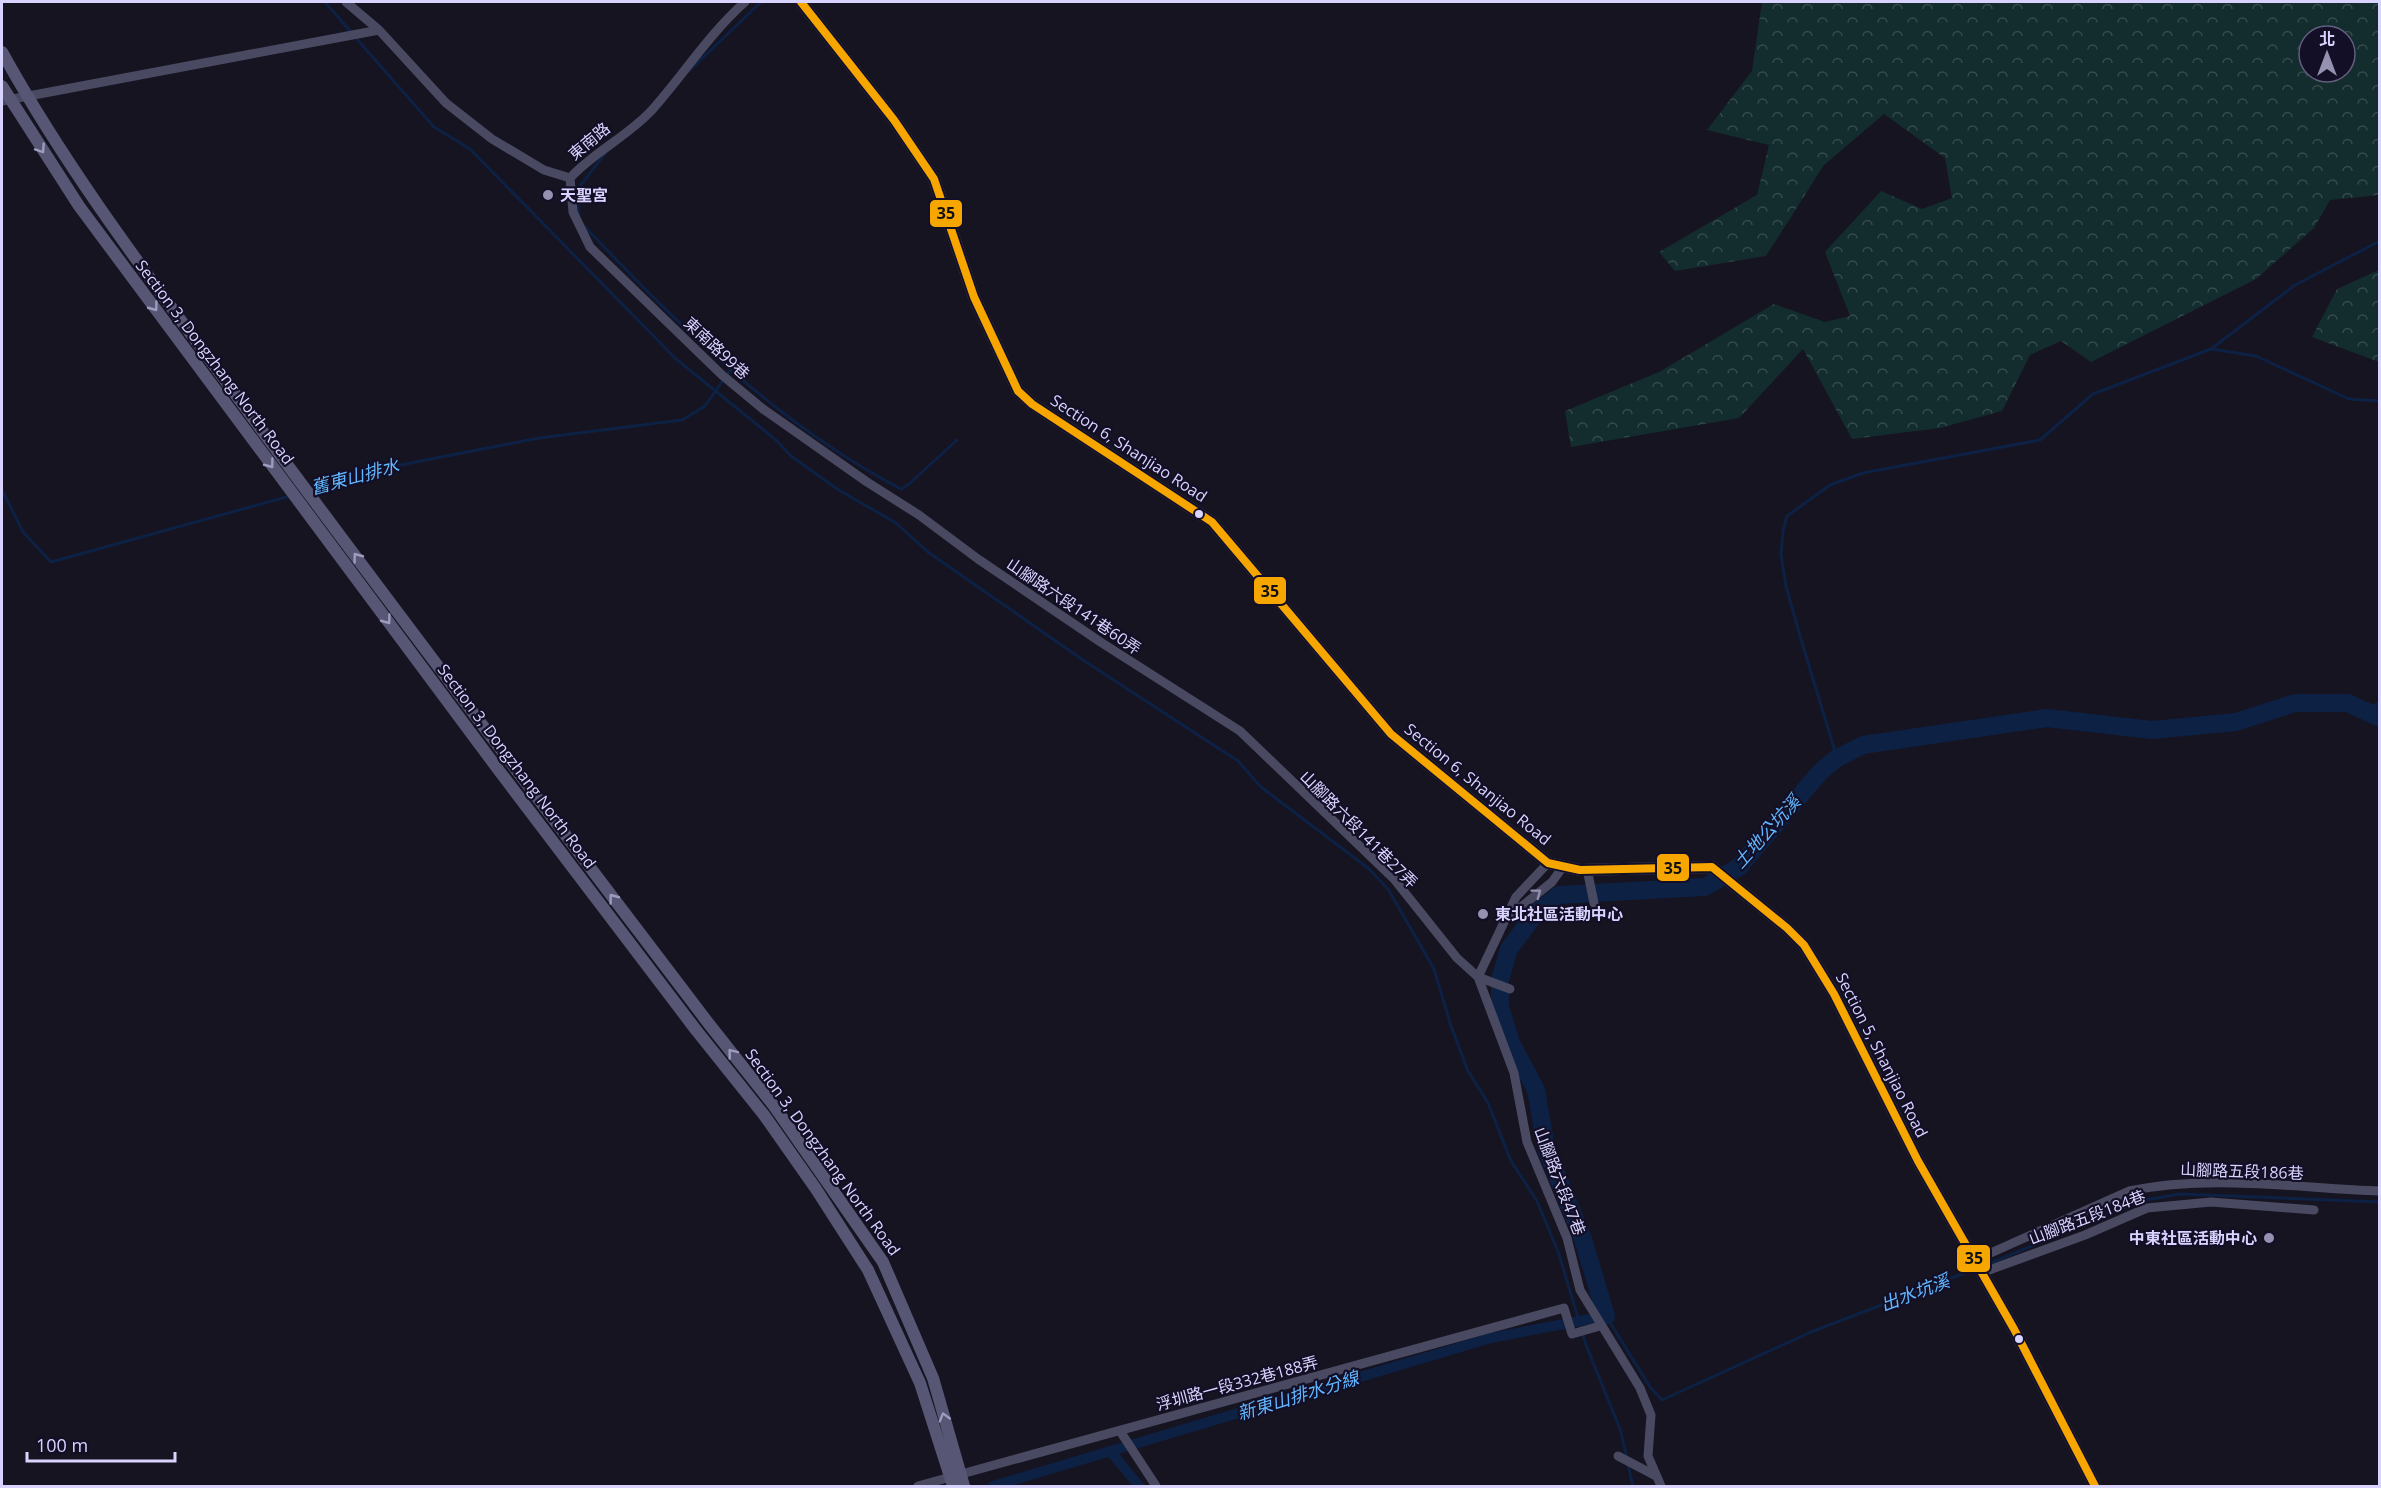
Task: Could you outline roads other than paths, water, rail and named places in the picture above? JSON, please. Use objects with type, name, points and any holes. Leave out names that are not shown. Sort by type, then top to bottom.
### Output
[{"type":"street","name":"東南路","points":[[346,2],[379,30],[446,103],[483,132],[544,170],[570,178],[582,164],[650,112],[724,20],[745,2]]},
{"type":"street","name":"Section 6, Shanjiao Road","points":[[801,2],[894,120],[934,179],[974,297],[1018,391],[1032,404],[1212,522],[1391,734],[1548,863],[1563,868],[1587,870],[1712,867]]},
{"type":"street","points":[[5,100],[379,30]]},
{"type":"street","name":"Section 3, Dongzhang North Road","points":[[2,52],[26,96],[94,201],[694,1005],[774,1106],[884,1262],[933,1378],[955,1479]]},
{"type":"street","name":"Section 3, Dongzhang North Road","points":[[2,87],[5,100],[79,206],[522,801],[696,1030],[764,1115],[816,1189],[873,1280],[920,1383],[955,1479]]},
{"type":"street","name":"東南路99巷","points":[[570,178],[573,212],[590,247],[722,375],[763,410],[867,482],[896,499]]},
{"type":"street","name":"山腳路六段141巷60弄","points":[[896,499],[1093,637],[1240,731]]},
{"type":"street","name":"山腳路六段141巷27弄","points":[[1240,731],[1394,879],[1457,958],[1478,977]]},
{"type":"street","points":[[1510,989],[1478,977],[1509,916],[1516,897],[1548,863]]},
{"type":"street","name":"Section 5, Shanjiao Road","points":[[1712,867],[1804,945],[1834,994],[1918,1161],[1982,1273]]},
{"type":"street","points":[[1509,916],[1552,882],[1563,868]]},
{"type":"street","points":[[1587,870],[1594,903]]},
{"type":"street","name":"山腳路六段47巷","points":[[1478,977],[1514,1073],[1527,1142],[1567,1238],[1580,1290],[1640,1388],[1651,1415],[1648,1456],[1660,1486]]},
{"type":"street","name":"山腳路五段186巷","points":[[1975,1260],[2129,1191],[2151,1187],[2187,1182],[2379,1191]]},
{"type":"street","name":"山腳路五段184巷","points":[[1982,1273],[2085,1235],[2147,1208],[2211,1203],[2314,1210]]},
{"type":"street","points":[[1982,1273],[2014,1329],[2095,1486]]},
{"type":"street","name":"浮圳路一段332巷188弄","points":[[918,1486],[955,1479],[1564,1308],[1572,1334],[1600,1326]]},
{"type":"street","points":[[1120,1431],[1156,1486]]},
{"type":"street","points":[[1618,1456],[1656,1476]]},
{"type":"street","points":[[955,1479],[964,1486]]},
{"type":"waterway","points":[[325,2],[351,32]]},
{"type":"waterway","points":[[689,71],[761,2]]},
{"type":"waterway","points":[[355,37],[434,127],[470,149],[676,359],[776,440],[791,456],[837,489],[896,523],[928,552],[1083,660],[1238,761],[1261,787],[1368,868],[1388,889],[1434,969],[1451,1026],[1468,1071],[1488,1103],[1511,1161],[1537,1201],[1559,1254],[1586,1345],[1620,1429],[1627,1458]]},
{"type":"waterway","points":[[579,215],[577,190],[607,151]]},
{"type":"waterway","points":[[584,226],[693,336],[771,404],[813,435],[901,489],[957,440]]},
{"type":"waterway","points":[[2211,349],[2295,285],[2380,241]]},
{"type":"waterway","points":[[1837,758],[1786,586],[1781,554],[1787,516],[1830,485],[1863,473],[2040,440],[2093,394],[2211,349],[2256,356],[2349,399],[2380,401]]},
{"type":"waterway","name":"舊東山排水","points":[[310,490],[385,468],[539,438],[682,420],[705,406],[731,369]]},
{"type":"waterway","name":"舊東山排水","points":[[2,490],[23,532],[51,562],[290,496]]},
{"type":"waterway","name":"土地公坑溪","points":[[1606,1316],[1583,1239],[1546,1148],[1536,1090],[1511,1043],[1500,1007],[1500,980],[1509,949],[1535,914],[1559,895],[1705,887],[1739,867],[1821,771],[1837,758],[1863,745],[2047,718],[2152,730],[2236,722],[2295,703],[2348,703],[2380,718]]},
{"type":"waterway","points":[[2364,710],[2380,703]]},
{"type":"waterway","name":"出水坑溪","points":[[1981,1267],[2140,1201],[2180,1194],[2380,1202]]},
{"type":"waterway","name":"出水坑溪","points":[[1606,1316],[1650,1387],[1662,1400],[1811,1332],[1975,1269]]},
{"type":"waterway","name":"新東山排水分線","points":[[993,1486],[1491,1338],[1606,1316]]},
{"type":"waterway","points":[[1111,1452],[1139,1486]]},
{"type":"waterway","points":[[1628,1465],[1633,1486]]},
{"type":"place","name":"天聖宮","points":[[548,195]]},
{"type":"place","name":"東北社區活動中心","points":[[1483,914]]},
{"type":"place","name":"中東社區活動中心","points":[[2269,1238]]}]
